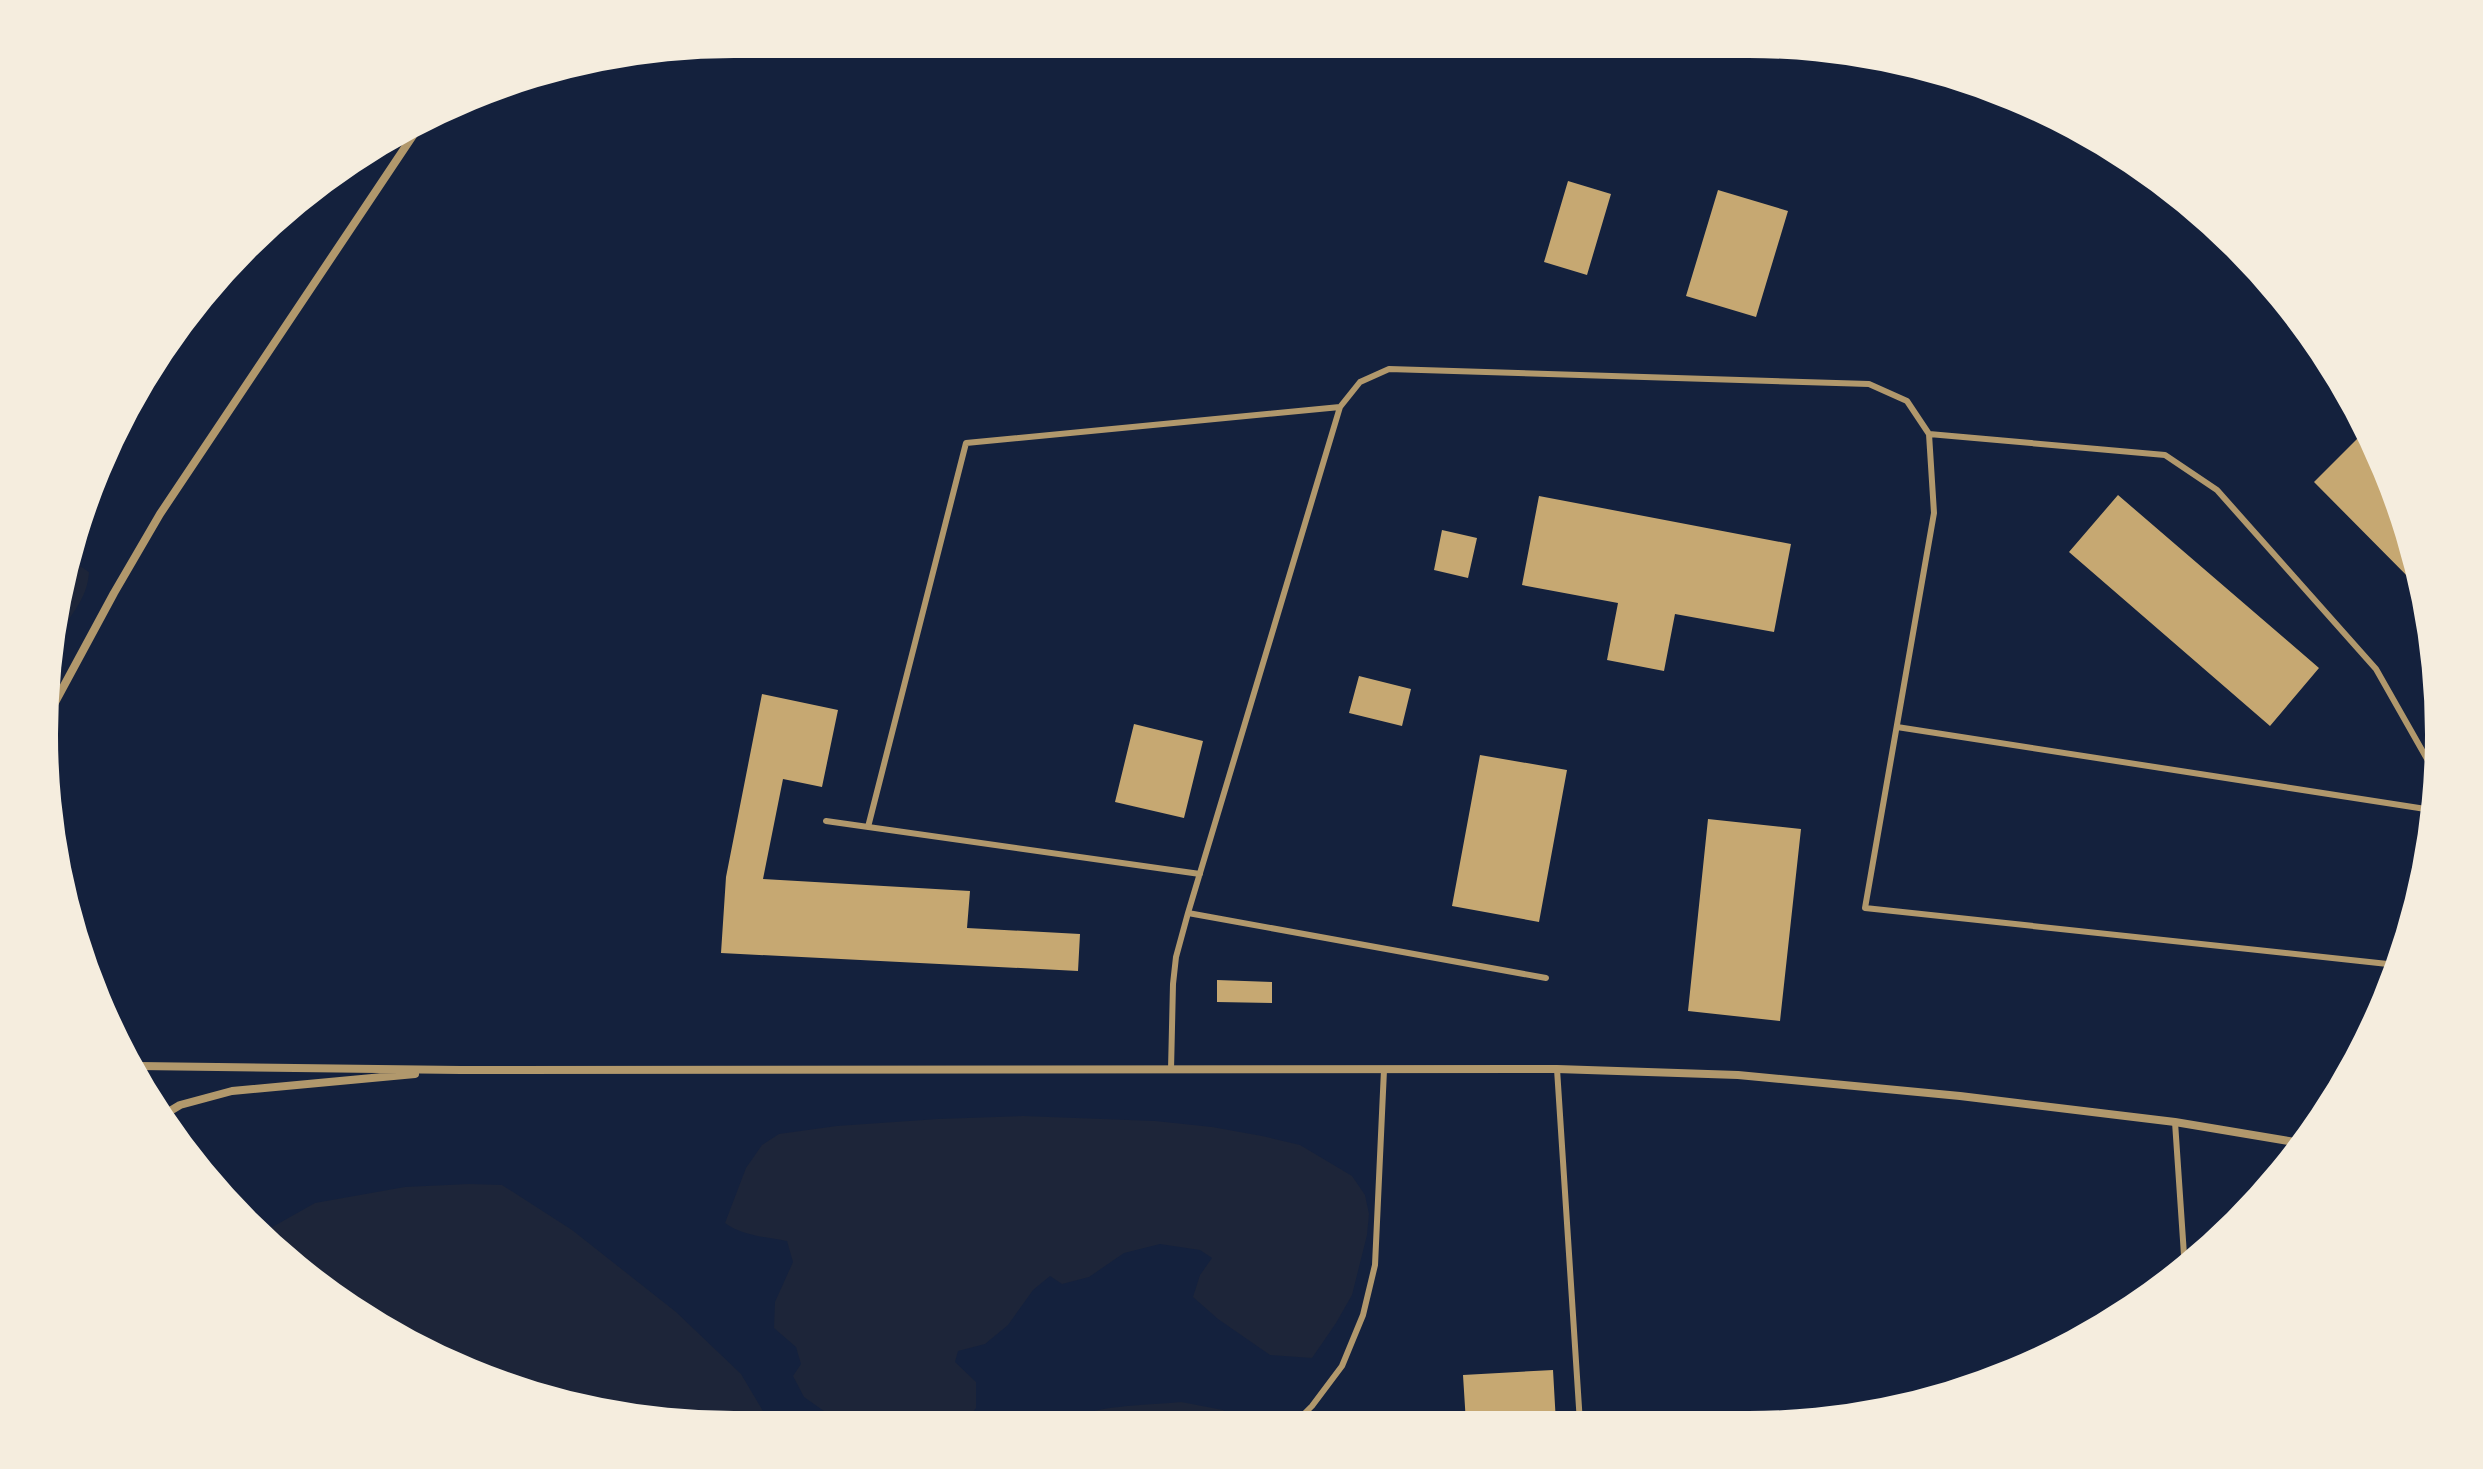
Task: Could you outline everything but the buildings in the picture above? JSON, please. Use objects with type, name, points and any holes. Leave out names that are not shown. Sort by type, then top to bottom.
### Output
[{"type":"street","points":[[59,695],[160,514],[408,142]]},
{"type":"street","points":[[145,1066],[461,1070],[1557,1069],[1738,1075],[1960,1096],[2175,1122],[2289,1141]]},
{"type":"street","points":[[172,1110],[232,1091],[461,1070]]},
{"type":"lane","points":[[1171,1070],[1176,957],[1340,407],[1360,382],[1389,369],[1869,384],[1907,401],[1929,434],[1934,513],[1865,908],[2385,964]]},
{"type":"lane","points":[[868,827],[966,443],[1340,407]]},
{"type":"lane","points":[[1929,434],[2165,455],[2217,490],[2376,669],[2425,755]]},
{"type":"lane","points":[[1897,727],[2421,808]]},
{"type":"lane","points":[[826,821],[1200,874]]},
{"type":"lane","points":[[1188,913],[1546,978]]},
{"type":"lane","points":[[1557,1069],[1579,1411]]},
{"type":"lane","points":[[1307,1411],[1342,1366],[1366,1303],[1375,1265],[1384,1070]]},
{"type":"lane","points":[[2175,1122],[2184,1252]]},
{"type":"shaded area","points":[[79,566],[89,572],[80,603],[68,620]]},
{"type":"shaded area","points":[[1023,1116],[1155,1121],[1212,1127],[1300,1145],[1352,1176],[1365,1195],[1369,1214],[1367,1235],[1352,1295],[1312,1358],[1270,1355],[1218,1319],[1193,1297],[1200,1275],[1212,1258],[1200,1250],[1160,1244],[1124,1253],[1089,1277],[1062,1284],[1050,1276],[1033,1290],[1008,1325],[985,1344],[958,1351],[955,1362],[976,1382],[974,1411],[824,1411],[804,1397],[793,1376],[801,1364],[796,1347],[774,1328],[775,1302],[793,1262],[787,1241],[747,1233],[725,1223],[746,1168],[762,1145],[779,1134],[837,1126]]},
{"type":"shaded area","points":[[502,1185],[572,1230],[676,1312],[741,1374],[763,1411],[690,1410],[603,1398],[559,1388],[476,1360],[396,1320],[359,1297],[271,1227],[315,1203],[405,1187]]},
{"type":"shaded area","points":[[1181,1402],[1224,1411],[1094,1411]]}]
